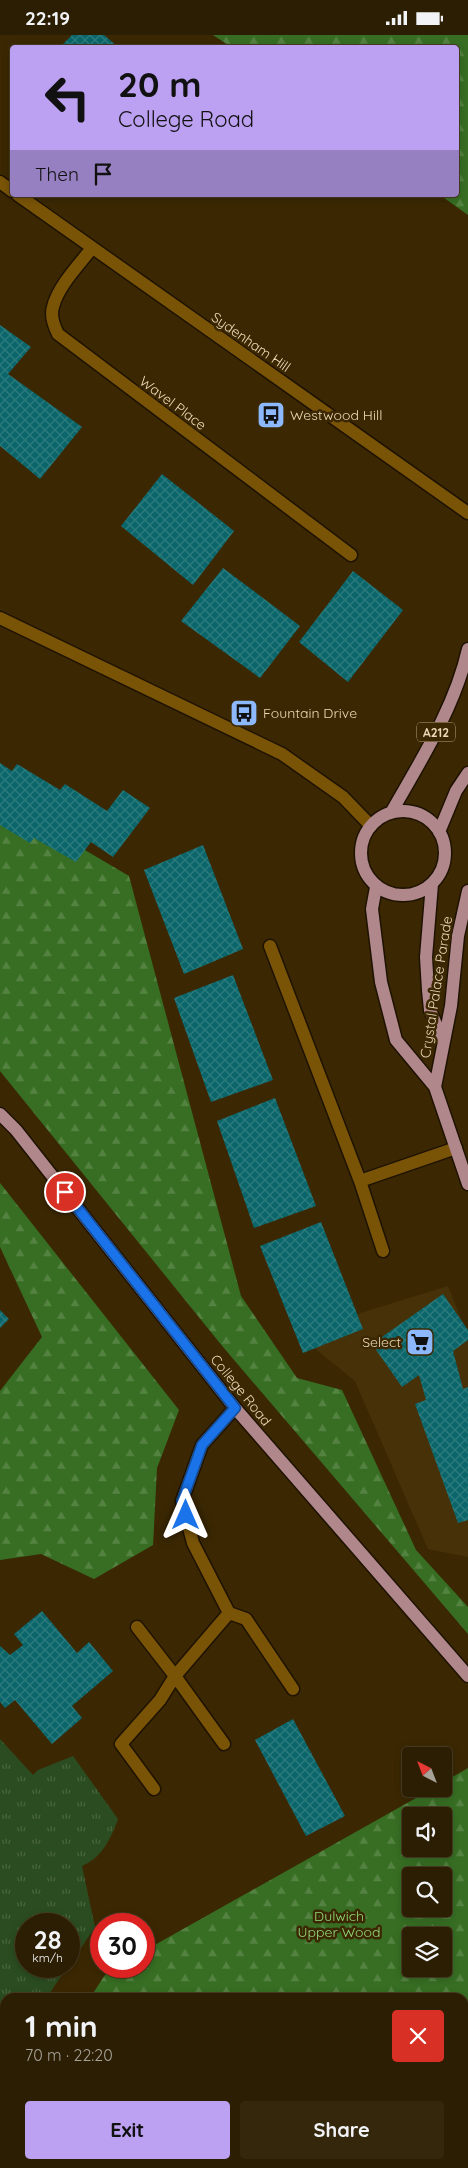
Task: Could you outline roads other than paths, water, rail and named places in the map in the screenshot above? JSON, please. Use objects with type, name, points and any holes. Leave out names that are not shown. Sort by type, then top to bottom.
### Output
[{"type":"main road","name":"A212","points":[[371,826],[392,811],[434,736],[455,689],[468,649]]},
{"type":"main road","points":[[439,832],[456,791],[468,773]]},
{"type":"main road","points":[[371,826],[363,841],[361,855],[365,872],[376,887],[400,896],[414,894],[432,884],[440,872],[445,858],[444,843],[439,832],[431,823],[419,815],[411,812],[392,811]]},
{"type":"main road","points":[[432,884],[426,957],[428,990],[430,1010],[443,1041]]},
{"type":"main road","name":"Crystal Palace Parade","points":[[376,887],[372,909],[381,981],[396,1041],[435,1087],[468,1184]]},
{"type":"main road","name":"Crystal Palace Parade","points":[[435,1087],[451,1006],[458,936],[468,891]]},
{"type":"main road","name":"College Road","points":[[0,1114],[16,1130],[235,1408],[468,1676]]},
{"type":"street","name":"Sydenham Hill","points":[[21,197],[468,513]]},
{"type":"street","name":"Wavel Place","points":[[92,248],[58,294],[52,309],[53,323],[58,334],[351,555]]},
{"type":"street","points":[[0,618],[282,754],[343,797],[371,826]]},
{"type":"street","points":[[270,947],[360,1181],[383,1251]]},
{"type":"street","points":[[360,1181],[456,1148]]},
{"type":"street","points":[[235,1408],[202,1445],[182,1501],[193,1543],[229,1613],[246,1619],[293,1689]]},
{"type":"street","points":[[154,1789],[121,1744],[160,1700],[176,1676],[229,1613]]},
{"type":"street","points":[[137,1627],[176,1676],[224,1744]]},
{"type":"place","name":"Westwood Hill","points":[[271,415]]},
{"type":"place","name":"Fountain Drive","points":[[244,713]]},
{"type":"place","name":"Select","points":[[420,1342]]},
{"type":"park label","name":"Dulwich Upper Wood","points":[[339,1924]]}]
